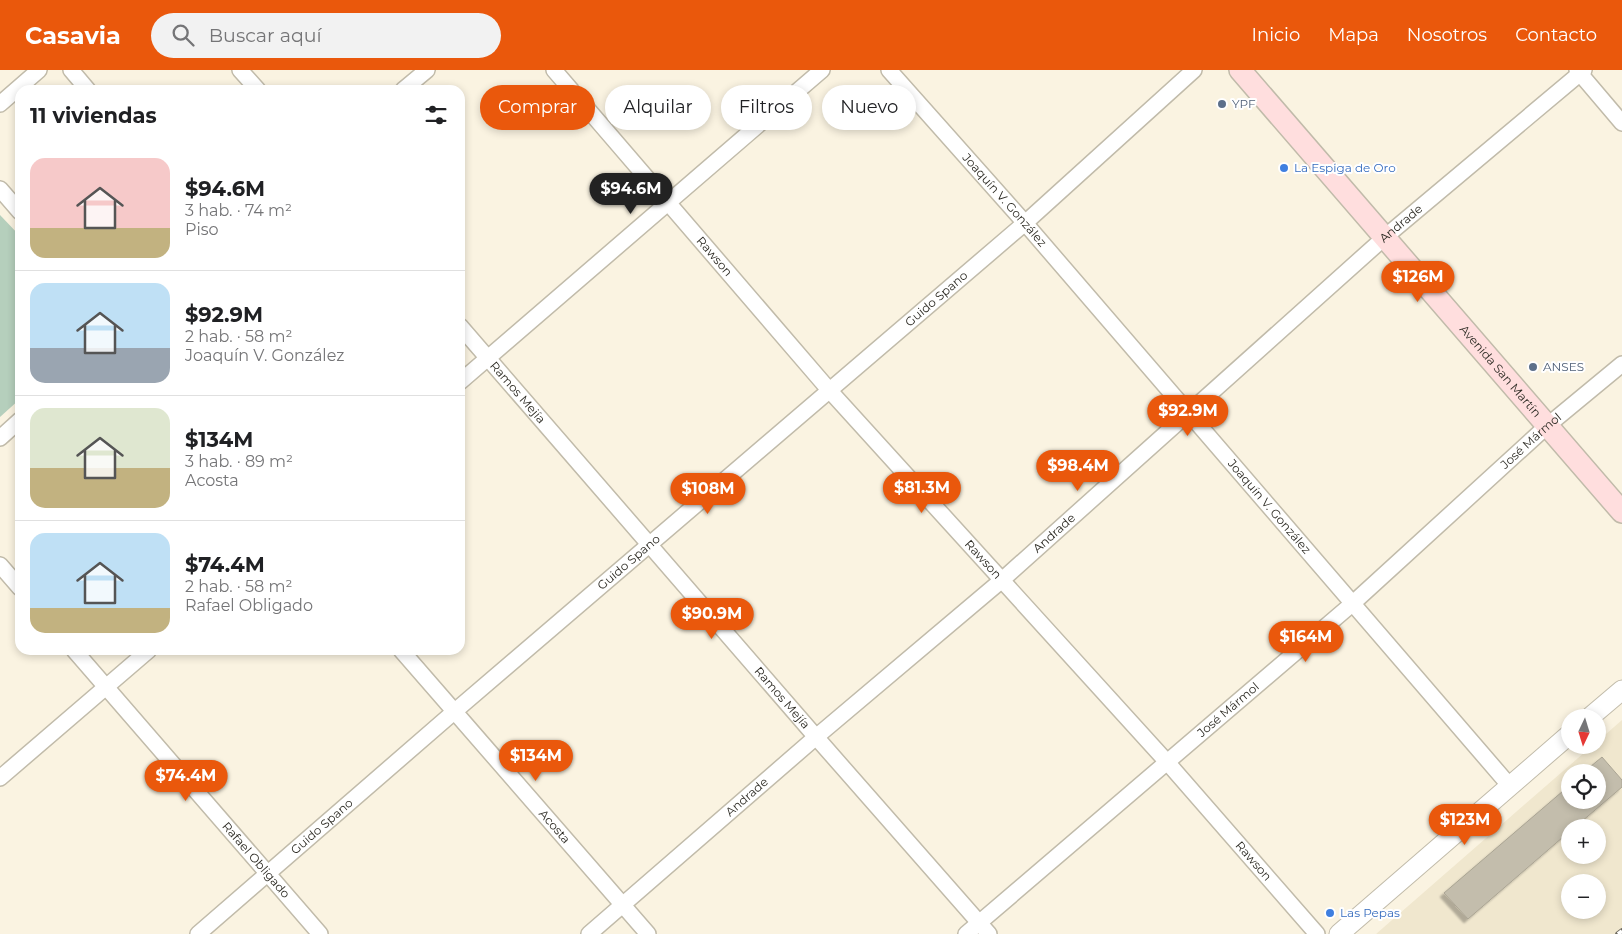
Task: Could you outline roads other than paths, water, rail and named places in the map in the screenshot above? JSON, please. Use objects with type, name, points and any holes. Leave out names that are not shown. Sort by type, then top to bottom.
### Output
[{"type":"main road","name":"Avenida San Martín","points":[[1240,70],[1622,512]]},
{"type":"street","points":[[22,85],[39,70]]},
{"type":"street","points":[[70,70],[84,85]]},
{"type":"street","points":[[240,70],[254,85]]},
{"type":"street","points":[[411,75],[427,70]]},
{"type":"street","name":"Rawson","points":[[554,70],[830,391],[1167,762],[1317,934]]},
{"type":"street","points":[[465,378],[822,70]]},
{"type":"street","name":"Joaquín V. González","points":[[889,70],[1025,223],[1509,785]]},
{"type":"street","name":"Guido Spano","points":[[198,934],[454,711],[1025,223],[1194,70]]},
{"type":"street","points":[[1580,71],[1622,122]]},
{"type":"street","name":"Andrade","points":[[589,934],[816,737],[1002,580],[1385,237],[1580,71]]},
{"type":"street","points":[[0,104],[15,91]]},
{"type":"street","points":[[0,189],[15,206]]},
{"type":"street","name":"Ramos Mejía","points":[[465,332],[984,928]]},
{"type":"street","name":"José Mármol","points":[[966,934],[984,928],[1167,762],[1352,604],[1547,426],[1622,364]]},
{"type":"street","points":[[0,438],[15,424]]},
{"type":"street","points":[[0,565],[15,582]]},
{"type":"street","name":"Rafael Obligado","points":[[78,655],[320,934]]},
{"type":"street","points":[[0,778],[142,655]]},
{"type":"street","name":"Acosta","points":[[405,655],[648,934]]},
{"type":"street","points":[[1600,709],[1622,690]]},
{"type":"street","points":[[1339,934],[1561,742]]},
{"type":"railway","points":[[1618,934],[1622,931]]},
{"type":"place","name":"YPF","points":[[1222,104]]},
{"type":"place","name":"La Espiga de Oro","points":[[1284,168]]},
{"type":"place","name":"ANSES","points":[[1533,367]]},
{"type":"place","name":"Las Pepas","points":[[1330,913]]}]
